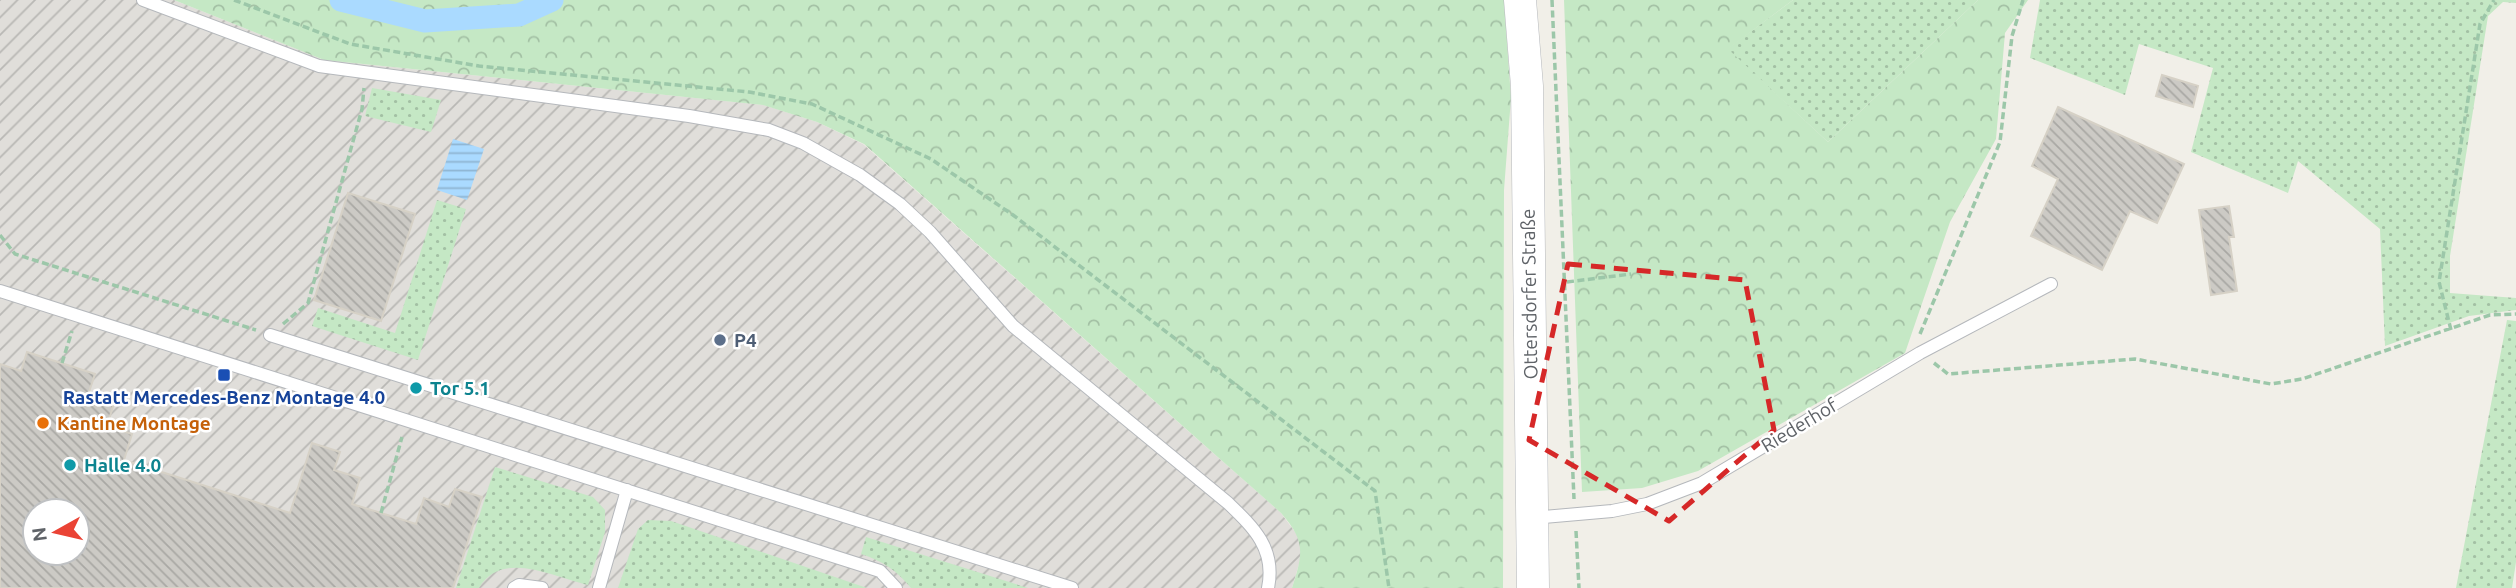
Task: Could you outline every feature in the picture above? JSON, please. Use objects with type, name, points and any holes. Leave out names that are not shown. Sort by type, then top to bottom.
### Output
[{"type":"street","name":"Ottersdorfer Straße","points":[[1520,0],[1527,86],[1533,588]]},
{"type":"lane","points":[[143,0],[319,66],[689,116],[769,130],[803,143],[860,175],[900,204],[930,232],[1013,326],[1257,530],[1269,553],[1268,588]]},
{"type":"lane","name":"Riederhof","points":[[1531,518],[1575,515],[1647,504],[1702,483],[1920,353],[2051,284]]},
{"type":"lane","points":[[0,291],[880,570],[896,588]]},
{"type":"lane","points":[[270,335],[1072,588]]},
{"type":"lane","points":[[599,588],[627,490]]},
{"type":"lane","points":[[514,588],[519,585],[542,588]]},
{"type":"path","points":[[234,0],[323,36],[370,48],[479,66],[749,92],[812,104],[931,159],[1024,224],[1374,492],[1389,588]]},
{"type":"path","points":[[1552,0],[1579,588]]},
{"type":"path","points":[[2023,0],[2012,36],[2000,142],[1919,328],[1920,353],[1948,374],[2136,359],[2271,384],[2302,379],[2490,315],[2516,314]]},
{"type":"path","points":[[2451,330],[2439,282],[2480,24],[2494,0]]},
{"type":"path","points":[[0,235],[15,254],[270,335],[308,303],[362,109],[370,48]]},
{"type":"path","points":[[1567,282],[1631,274]]},
{"type":"path","points":[[62,363],[77,316]]},
{"type":"path","points":[[382,513],[407,420]]},
{"type":"highlighted area","points":[[1568,264],[1745,280],[1774,430],[1669,521],[1529,440]]},
{"type":"shaded area","points":[[0,0],[174,0],[324,60],[764,105],[817,122],[863,144],[1281,513],[1301,540],[1301,557],[1292,588],[0,588]]},
{"type":"green space","points":[[174,0],[1504,0],[1511,98],[1504,190],[1503,588],[1292,588],[1300,548],[1295,532],[1281,513],[864,144],[817,122],[763,105],[324,60]]},
{"type":"green space","points":[[1564,0],[1793,0],[1728,49],[1828,142],[1978,0],[2028,0],[2005,33],[1996,139],[1950,222],[1905,353],[1698,471],[1642,488],[1582,492]]},
{"type":"green space","points":[[1793,0],[1978,0],[1828,142],[1727,49]]},
{"type":"green space","points":[[2040,0],[2516,0],[2516,3],[2503,2],[2488,16],[2450,256],[2450,293],[2516,298],[2516,310],[2469,316],[2385,346],[2380,229],[2298,161],[2288,193],[2191,152],[2213,68],[2139,44],[2125,95],[2030,58]]},
{"type":"green space","points":[[372,88],[441,100],[431,132],[365,116]]},
{"type":"green space","points":[[437,200],[466,209],[418,360],[312,326],[318,308],[395,333]]},
{"type":"green space","points":[[2507,320],[2516,321],[2516,562],[2512,588],[2456,588]]},
{"type":"green space","points":[[495,467],[593,497],[605,510],[605,532],[588,585],[544,572],[514,568],[489,576],[479,588],[456,588]]},
{"type":"green space","points":[[648,520],[671,521],[867,588],[618,588],[638,529]]},
{"type":"green space","points":[[866,537],[1028,588],[911,588],[889,567],[861,554]]},
{"type":"water","points":[[453,139],[484,149],[467,200],[437,190]]},
{"type":"building","points":[[2162,75],[2198,86],[2193,107],[2156,96]]},
{"type":"building","points":[[2058,107],[2184,164],[2157,223],[2130,211],[2102,270],[2031,236],[2058,179],[2032,166]]},
{"type":"building","points":[[348,193],[415,214],[381,321],[314,300]]},
{"type":"building","points":[[2229,206],[2234,237],[2229,237],[2237,291],[2211,295],[2199,210]]},
{"type":"building","name":"Halle 4.0","points":[[27,352],[95,374],[89,392],[115,400],[107,426],[132,434],[124,460],[290,513],[312,443],[340,452],[334,470],[360,478],[352,504],[416,524],[424,498],[449,507],[455,489],[482,497],[453,588],[0,588],[0,364],[21,371]]},
{"type":"waterway","points":[[341,0],[425,21],[519,15],[552,0]]},
{"type":"place","name":"P4","points":[[720,340]]},
{"type":"place","name":"Rastatt Mercedes-Benz Montage 4.0","points":[[224,375]]},
{"type":"place","name":"Tor 5.1","points":[[416,388]]},
{"type":"place","name":"Kantine Montage","points":[[43,423]]},
{"type":"place","name":"Halle 4.0","points":[[70,465]]}]
